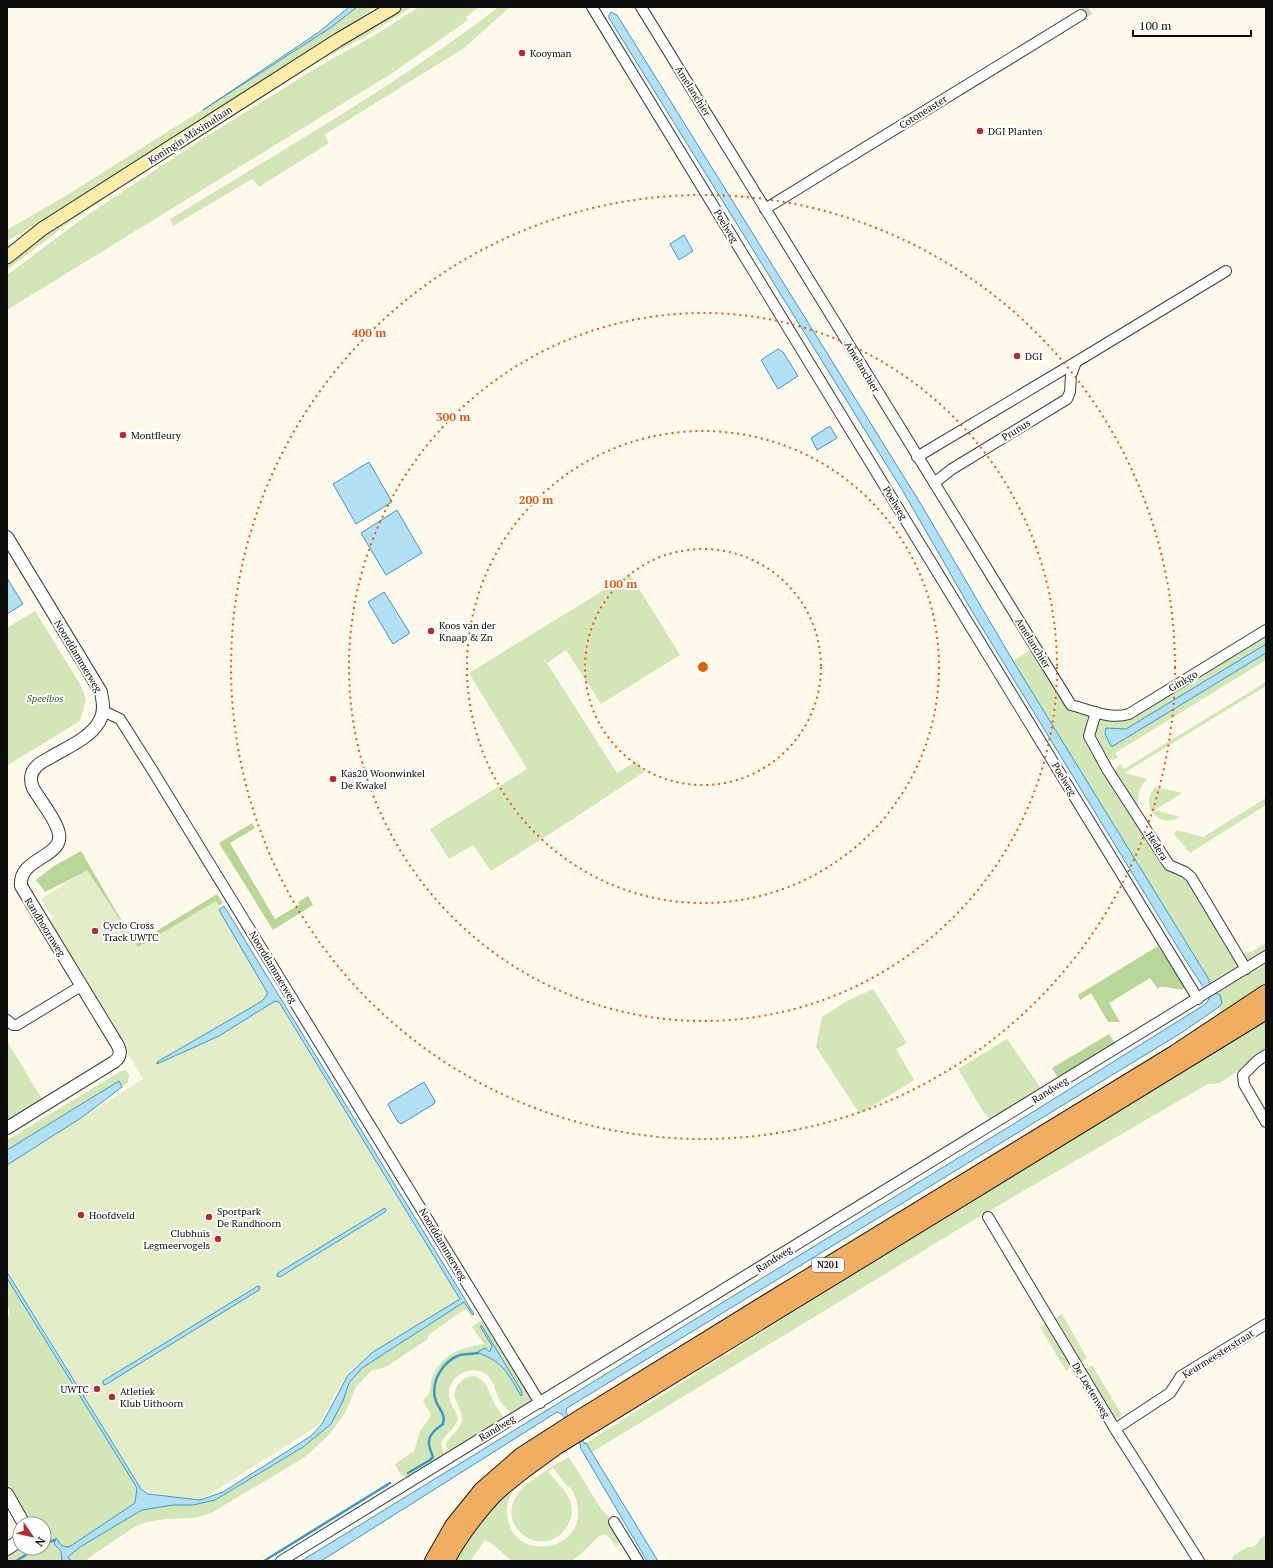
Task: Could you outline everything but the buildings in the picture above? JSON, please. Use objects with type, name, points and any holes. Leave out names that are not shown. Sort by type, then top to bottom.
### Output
[{"type":"highway","name":"N201","points":[[432,1561],[453,1526],[482,1490],[522,1456],[557,1432],[1174,1054],[1266,993]]},
{"type":"highway","name":"N201","points":[[446,1561],[491,1498],[529,1466],[557,1446],[1266,1011]]},
{"type":"main road","name":"Koningin Máximalaan","points":[[338,40],[380,7]]},
{"type":"main road","name":"Koningin Máximalaan","points":[[7,257],[42,229],[338,40],[394,7]]},
{"type":"main road","name":"Koningin Máximalaan","points":[[7,246],[42,229]]},
{"type":"street","name":"Poelweg","points":[[592,7],[1200,997]]},
{"type":"street","name":"Amelanchier","points":[[641,7],[917,457],[1072,705],[1096,712]]},
{"type":"street","name":"Cotoneaster","points":[[766,209],[1081,15]]},
{"type":"street","points":[[917,457],[1226,271]]},
{"type":"street","name":"Prunus","points":[[934,483],[952,469],[1066,399],[1070,392],[1071,375],[1076,362]]},
{"type":"street","name":"Noorddammerweg","points":[[7,537],[101,692],[103,710],[120,720],[151,768],[540,1403]]},
{"type":"street","name":"Ginkgo","points":[[1096,712],[1120,717],[1129,714],[1266,630]]},
{"type":"street","name":"Randhoornweg","points":[[7,1128],[114,1062],[120,1054],[118,1046],[22,890],[21,878],[26,868],[54,850],[58,844],[59,836],[56,825],[33,788],[31,780],[32,773],[37,765],[92,730],[99,722],[103,710]]},
{"type":"street","name":"Hedera","points":[[1096,712],[1089,736],[1107,769],[1168,865],[1185,872],[1191,877],[1246,969]]},
{"type":"street","name":"Randweg","points":[[281,1561],[1266,956]]},
{"type":"street","points":[[7,1020],[13,1025],[17,1025],[81,986]]},
{"type":"street","points":[[1266,1055],[1257,1061],[1243,1075],[1244,1084],[1266,1122]]},
{"type":"street","name":"De Loetenweg","points":[[988,1217],[1115,1429],[1199,1561]]},
{"type":"street","name":"Keurmeesterstraat","points":[[1115,1429],[1170,1394],[1181,1376],[1266,1324]]},
{"type":"street","points":[[7,1494],[19,1516]]},
{"type":"street","points":[[614,1522],[638,1561]]},
{"type":"green space","points":[[357,7],[375,7],[329,40],[53,215],[7,241],[7,230],[72,192],[203,110],[330,28]]},
{"type":"green space","points":[[401,7],[412,7],[366,36],[323,59],[135,178],[63,227],[7,270],[7,260],[65,220]]},
{"type":"green space","points":[[419,7],[479,7],[466,17],[468,20],[394,72],[7,310],[7,275],[86,216],[199,141],[316,68],[375,35]]},
{"type":"green space","points":[[499,7],[510,7],[464,48],[324,135],[329,143],[259,187],[252,179],[173,226],[170,219],[378,91],[460,36]]},
{"type":"green space","points":[[630,574],[680,655],[601,704],[566,650],[547,663],[617,773],[637,761],[644,772],[491,871],[473,845],[449,859],[430,829],[527,769],[469,673]]},
{"type":"green space","name":"Speelbos","points":[[35,611],[80,684],[86,699],[80,721],[8,765],[7,628]]},
{"type":"green space","points":[[1266,635],[1266,644],[1126,729],[1106,728],[1105,734],[1111,746],[1113,746],[1266,653],[1266,660],[1115,753],[1118,758],[1112,760],[1107,757],[1094,734],[1098,719],[1106,718],[1121,721],[1129,720]]},
{"type":"green space","points":[[1031,650],[1066,706],[1088,716],[1086,739],[1161,861],[1166,867],[1187,879],[1239,966],[1237,968],[1238,970],[1210,985],[1208,978],[1013,661]]},
{"type":"green space","points":[[1266,682],[1266,686],[1124,773],[1148,779],[1142,786],[1138,796],[1138,809],[1116,773],[1117,767],[1121,764],[1124,769]]},
{"type":"green space","points":[[1156,787],[1182,793],[1155,810],[1180,817],[1172,820],[1164,820],[1158,818],[1153,813],[1149,801],[1151,794]]},
{"type":"green space","points":[[1266,798],[1266,805],[1190,853],[1174,834],[1177,830],[1203,837]]},
{"type":"green space","points":[[252,823],[255,828],[230,843],[275,919],[299,905],[298,902],[308,896],[313,905],[273,930],[219,843]]},
{"type":"green space","points":[[81,851],[134,942],[137,943],[217,894],[223,903],[147,947],[137,951],[87,871],[45,892],[36,880],[54,866]]},
{"type":"green space","name":"Sportpark De Randhoorn","points":[[87,870],[138,947],[216,901],[460,1299],[373,1352],[347,1373],[319,1425],[202,1499],[171,1497],[152,1493],[141,1488],[7,1270],[7,1165],[143,1079],[49,921],[53,918],[41,899]]},
{"type":"green space","points":[[1266,943],[1266,952],[1249,962],[1243,954],[1249,951],[1251,952]]},
{"type":"green space","points":[[1158,946],[1185,988],[1179,989],[1160,987],[1158,989],[1150,978],[1109,1003],[1120,1022],[1108,1022],[1091,993],[1080,1000],[1078,995]]},
{"type":"green space","points":[[1266,959],[1266,987],[1222,1012],[1219,1007],[1222,1005],[1219,994],[1214,992]]},
{"type":"green space","points":[[873,989],[907,1043],[896,1049],[914,1080],[860,1114],[816,1047],[822,1017],[849,1000]]},
{"type":"green space","points":[[1266,1017],[1266,1051],[1220,1083],[1208,1084],[982,1215],[592,1452],[586,1443],[1143,1092],[1169,1080],[1192,1066],[1213,1049]]},
{"type":"green space","points":[[1109,1034],[1115,1043],[1058,1078],[1052,1068]]},
{"type":"green space","points":[[1007,1039],[1041,1088],[990,1119],[984,1113],[958,1069]]},
{"type":"green space","points":[[7,1041],[42,1099],[7,1120]]},
{"type":"green space","points":[[125,1070],[129,1075],[128,1082],[122,1087],[119,1081],[7,1150],[7,1140]]},
{"type":"green space","points":[[7,1278],[137,1488],[135,1503],[69,1548],[62,1547],[55,1539],[54,1544],[61,1552],[62,1561],[7,1561],[7,1555],[12,1552],[12,1556],[52,1556],[52,1516],[26,1516],[7,1485],[7,1322],[10,1312],[7,1303]]},
{"type":"green space","points":[[464,1302],[473,1315],[472,1318],[466,1309],[464,1310],[428,1335],[428,1339],[386,1367],[371,1371],[356,1387],[345,1413],[329,1435],[305,1457],[211,1513],[194,1518],[166,1519],[147,1522],[136,1526],[87,1559],[88,1561],[71,1561],[68,1557],[80,1547],[143,1510],[173,1505],[193,1505],[215,1500],[303,1447],[331,1424],[343,1401],[350,1383],[362,1368]]},
{"type":"green space","points":[[1062,1314],[1087,1358],[1082,1362],[1056,1318]]},
{"type":"green space","points":[[478,1322],[486,1322],[531,1394],[530,1403],[450,1453],[446,1446],[447,1442],[459,1428],[462,1419],[454,1395],[458,1384],[466,1378],[474,1376],[481,1380],[504,1418],[511,1414],[499,1399],[493,1382],[489,1377],[476,1371],[463,1372],[453,1381],[450,1387],[450,1400],[458,1417],[455,1426],[441,1444],[445,1455],[407,1478],[403,1476],[395,1464],[414,1451],[420,1431],[429,1419],[431,1414],[423,1401],[429,1394],[431,1380],[436,1370],[446,1358],[459,1350],[484,1344],[472,1327]]},
{"type":"green space","points":[[1047,1323],[1073,1366],[1066,1371],[1040,1327]]},
{"type":"green space","points":[[1092,1365],[1122,1415],[1115,1419],[1086,1370]]},
{"type":"green space","points":[[569,1457],[600,1507],[613,1523],[620,1539],[617,1547],[606,1534],[599,1536],[572,1561],[512,1561],[485,1540],[470,1561],[454,1561],[482,1520],[517,1486],[509,1498],[507,1506],[508,1520],[515,1535],[527,1544],[541,1547],[555,1544],[568,1537],[576,1525],[578,1508],[571,1488],[568,1487],[553,1468],[548,1472],[569,1498],[572,1510],[571,1517],[566,1528],[556,1537],[546,1541],[535,1540],[525,1536],[517,1528],[512,1518],[512,1507],[517,1495],[533,1479]]},
{"type":"green space","points":[[1266,1535],[1266,1561],[1232,1561],[1233,1556],[1247,1547],[1253,1547]]},
{"type":"water","points":[[349,7],[357,7],[330,28],[203,110],[319,32]]},
{"type":"water","points":[[611,12],[617,15],[922,506],[1013,661],[1208,978],[1210,985],[1215,993],[1220,995],[1222,1003],[1219,1007],[1181,1033],[567,1408],[566,1412],[568,1416],[565,1418],[562,1414],[557,1412],[321,1561],[301,1561],[1020,1120],[1204,1005],[1210,997],[1186,961],[970,608],[904,493],[609,18]]},
{"type":"water","points":[[684,235],[693,251],[679,260],[670,244]]},
{"type":"water","points":[[778,349],[783,352],[798,376],[778,389],[761,360]]},
{"type":"water","points":[[830,426],[837,438],[817,450],[811,438]]},
{"type":"water","points":[[369,462],[392,502],[356,524],[333,484]]},
{"type":"water","points":[[397,510],[422,553],[386,575],[361,533]]},
{"type":"water","points":[[7,578],[23,604],[7,614]]},
{"type":"water","points":[[384,592],[410,633],[393,644],[368,602]]},
{"type":"water","points":[[1266,644],[1266,653],[1111,746],[1105,734],[1106,728],[1126,729]]},
{"type":"water","points":[[224,906],[474,1314],[473,1315],[464,1302],[362,1368],[349,1383],[343,1401],[331,1424],[303,1447],[215,1500],[193,1505],[173,1505],[142,1510],[80,1547],[68,1557],[71,1561],[62,1561],[61,1551],[54,1544],[56,1538],[62,1546],[69,1547],[135,1503],[137,1488],[7,1278],[7,1272],[141,1489],[148,1494],[200,1500],[223,1492],[311,1436],[322,1424],[348,1375],[373,1352],[460,1299],[279,1002],[275,1001],[219,1036],[157,1064],[157,1062],[252,1007],[263,1000],[267,995],[267,992],[219,910]]},
{"type":"water","points":[[119,1081],[122,1087],[81,1118],[7,1165],[7,1150]]},
{"type":"water","points":[[424,1082],[435,1101],[434,1104],[401,1124],[398,1122],[388,1105],[389,1103]]},
{"type":"water","points":[[385,1208],[385,1212],[280,1277],[277,1276],[278,1273]]},
{"type":"water","points":[[258,1286],[260,1287],[259,1290],[105,1385],[103,1384],[103,1381]]},
{"type":"water","points":[[480,1326],[482,1326],[521,1390],[521,1396],[509,1375],[500,1365],[494,1360],[478,1353],[485,1348],[490,1352],[492,1346]]},
{"type":"water","points":[[582,1439],[585,1444],[586,1443],[658,1561],[647,1561],[580,1447],[579,1441]]},
{"type":"waterway","points":[[408,1473],[433,1457],[429,1446],[429,1441],[431,1435],[443,1424],[444,1420],[436,1402],[434,1392],[440,1372],[448,1362],[454,1358],[460,1355],[478,1353]]},
{"type":"waterway","points":[[264,1561],[390,1483]]},
{"type":"waterway","points":[[16,1561],[24,1556]]},
{"type":"tunnel","points":[[1081,15],[1094,7]]},
{"type":"place","name":"Kooyman","points":[[522,53]]},
{"type":"place","name":"DGI Planten","points":[[980,131]]},
{"type":"place","name":"DGI","points":[[1017,356]]},
{"type":"place","name":"Montfleury","points":[[123,435]]},
{"type":"place","name":"Koos van der Knaap & Zn","points":[[431,631]]},
{"type":"place","name":"Kas20 Woonwinkel De Kwakel","points":[[333,779]]},
{"type":"place","name":"Cyclo Cross Track UWTC","points":[[95,931]]},
{"type":"place","name":"Hoofdveld","points":[[81,1215]]},
{"type":"place","name":"Sportpark De Randhoorn","points":[[209,1217]]},
{"type":"place","name":"Clubhuis Legmeervogels","points":[[218,1239]]},
{"type":"place","name":"UWTC","points":[[97,1389]]},
{"type":"place","name":"Atletiek Klub Uithoorn","points":[[112,1397]]}]
